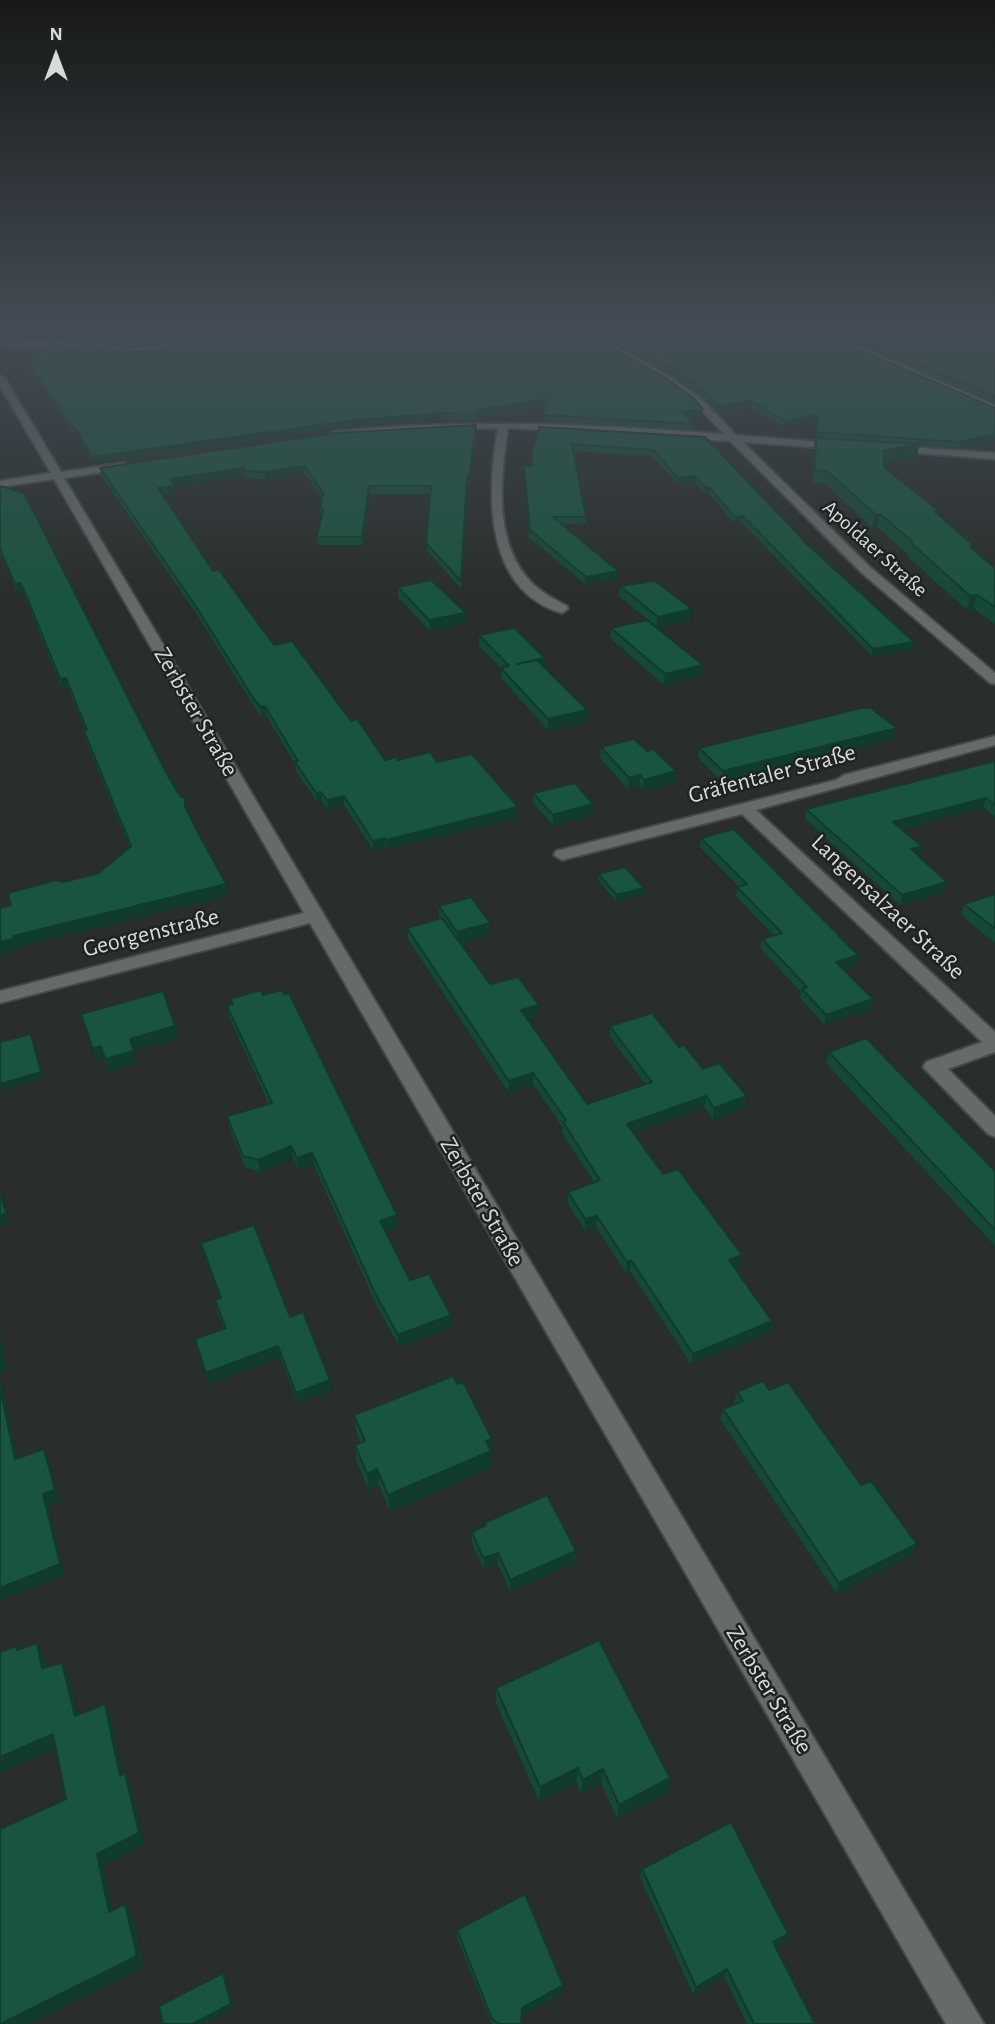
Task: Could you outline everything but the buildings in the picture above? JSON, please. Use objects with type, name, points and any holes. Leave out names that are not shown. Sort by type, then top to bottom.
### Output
[{"type":"street","name":"Zerbster Straße","points":[[25,420],[966,2024]]},
{"type":"street","name":"Apoldaer Straße","points":[[716,420],[866,570],[995,680]]},
{"type":"street","points":[[504,425],[495,498],[500,530],[522,580],[536,593],[562,609]]},
{"type":"street","points":[[324,436],[416,426],[504,425],[849,446]]},
{"type":"street","points":[[874,448],[995,456]]},
{"type":"street","points":[[0,484],[139,464]]},
{"type":"street","name":"Gräfentaler Straße","points":[[562,855],[995,740]]},
{"type":"street","name":"Langensalzaer Straße","points":[[745,808],[995,1044],[933,1067],[995,1129]]},
{"type":"street","name":"Georgenstraße","points":[[0,997],[314,916]]}]
